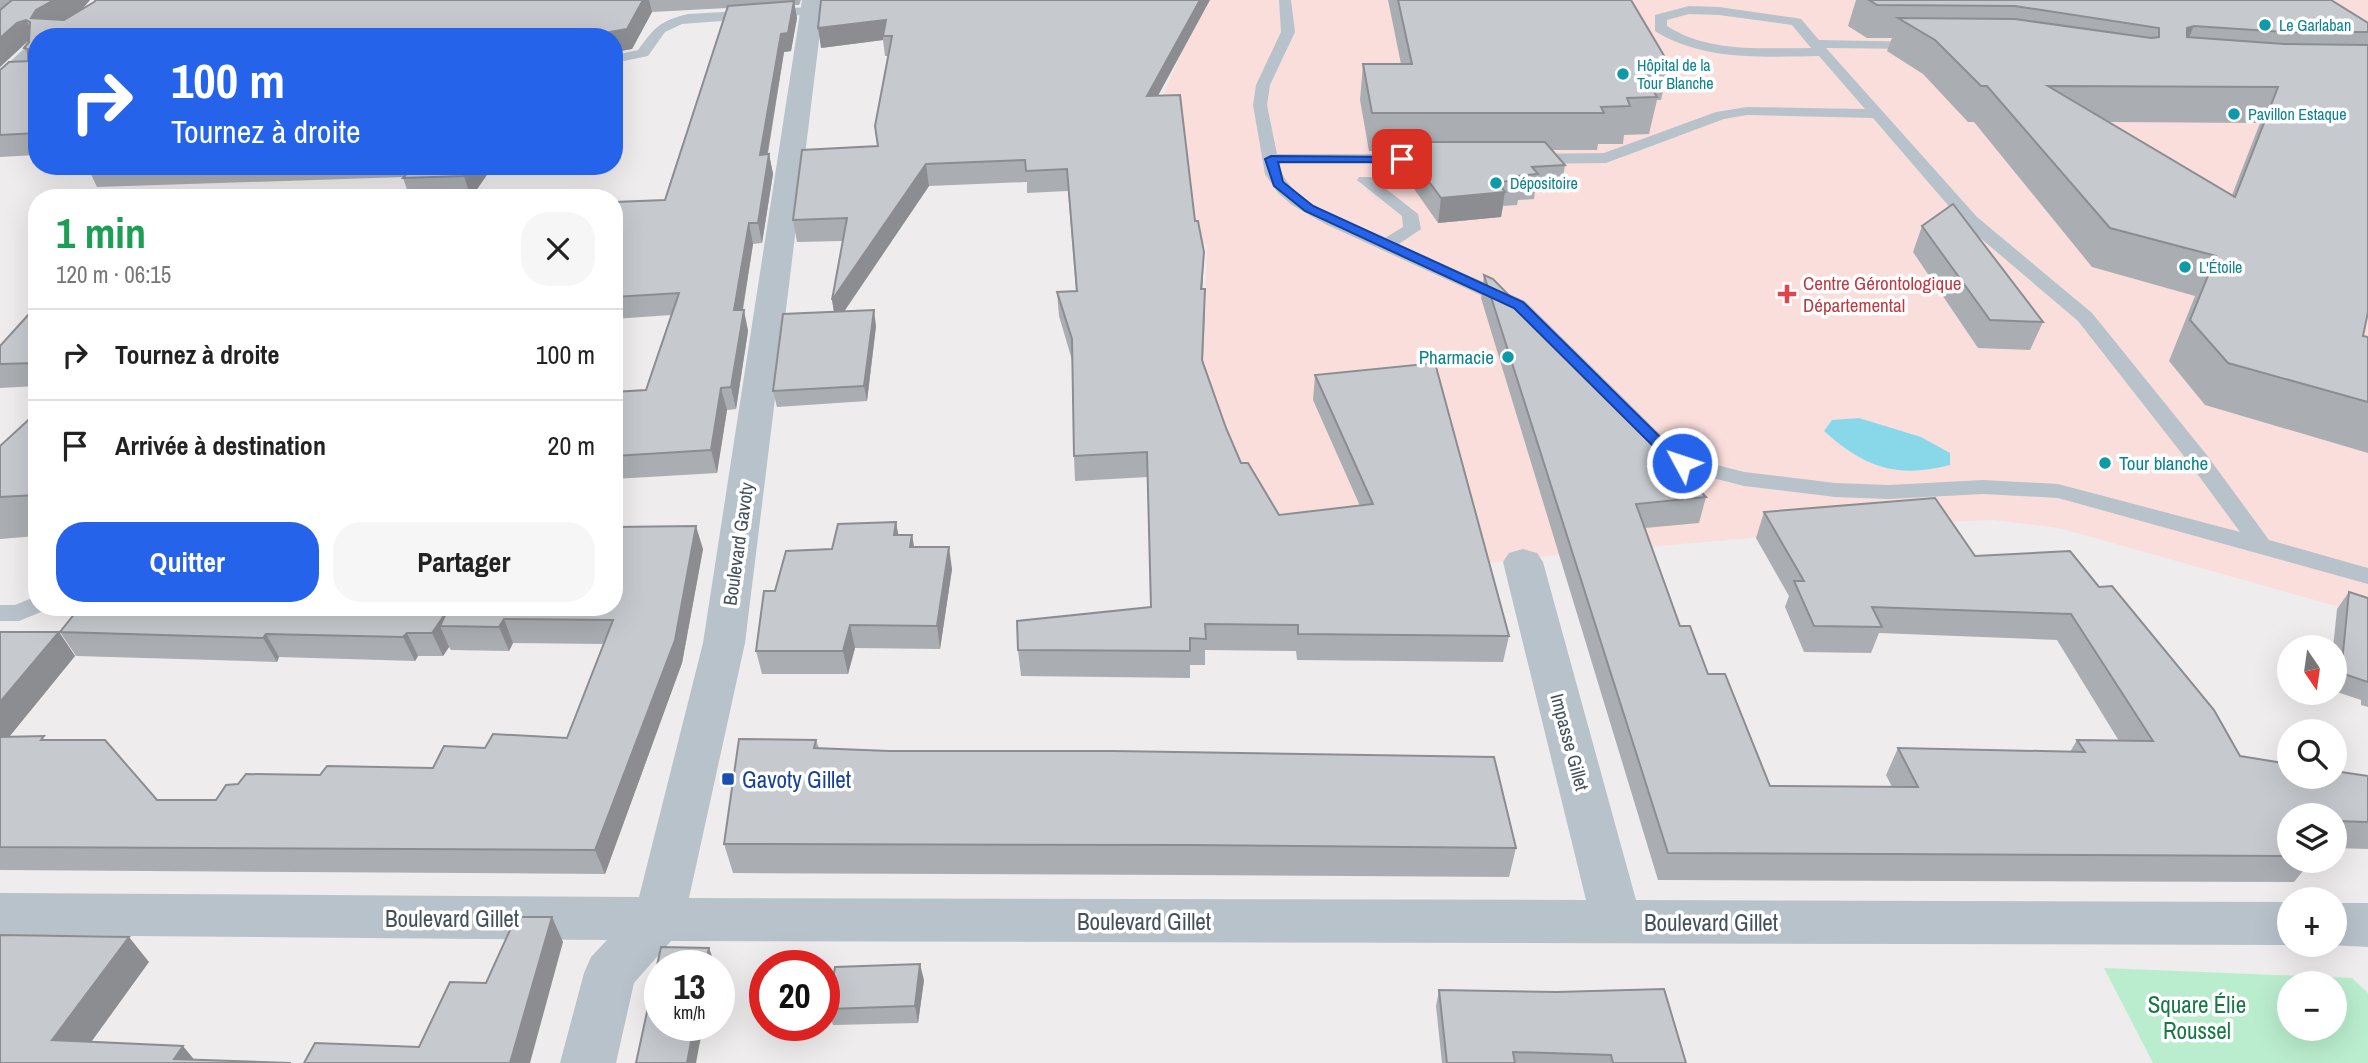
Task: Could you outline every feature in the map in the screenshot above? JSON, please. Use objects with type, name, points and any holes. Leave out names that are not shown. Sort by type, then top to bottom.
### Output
[{"type":"street","name":"Boulevard Gavoty","points":[[587,1063],[610,973],[659,919],[724,643],[811,5]]},
{"type":"street","points":[[12,79],[28,60]]},
{"type":"street","name":"Impasse Gillet","points":[[1523,562],[1617,923]]},
{"type":"street","name":"Boulevard Gillet","points":[[0,914],[659,919],[2277,924]]},
{"type":"street","points":[[2347,925],[2368,925]]},
{"type":"lane","points":[[1285,0],[1288,32],[1263,85],[1260,105],[1278,183],[1292,197],[1320,215],[1518,305],[1658,443],[1682,463],[1744,479],[1835,490],[1888,492],[1997,487],[2058,491],[2368,576]]},
{"type":"lane","points":[[623,57],[643,53],[654,33],[673,22],[688,18],[811,5]]},
{"type":"lane","points":[[1783,7],[1971,221],[2085,317],[2198,459],[2261,545]]},
{"type":"lane","points":[[1796,22],[1753,14],[1689,10],[1660,18],[1660,28],[1668,36],[1740,51],[1936,45]]},
{"type":"lane","points":[[1518,159],[1606,158],[1721,116],[1747,111],[1877,114]]},
{"type":"lane","points":[[1271,159],[1449,159]]},
{"type":"lane","points":[[1365,180],[1410,214],[1412,229],[1386,245]]},
{"type":"lane","points":[[0,612],[19,613],[28,608]]},
{"type":"shaded area","name":"Centre Gérontologique Départemental","points":[[1196,0],[2368,0],[2368,615],[2059,528],[1994,520],[1924,523],[1556,555],[1302,585],[1216,426],[1202,384],[1207,244],[1163,244],[1151,122],[1189,36]]},
{"type":"green space","name":"Square Élie Roussel","points":[[2104,968],[2277,975],[2277,1041],[2347,1041],[2347,978],[2352,978],[2368,993],[2368,1063],[2153,1063]]},
{"type":"water","points":[[1859,418],[1921,437],[1950,453],[1950,465],[1913,471],[1882,467],[1853,453],[1824,431],[1832,420]]},
{"type":"building","points":[[12,0],[54,0],[36,10],[31,18],[64,20],[96,0],[643,0],[627,29],[623,30],[30,28],[30,22],[26,20],[17,23],[0,38],[0,10]]},
{"type":"building","points":[[821,0],[1200,0],[1147,96],[1180,95],[1195,221],[1198,221],[1204,252],[1201,289],[1205,289],[1202,360],[1241,463],[1248,463],[1279,515],[1373,504],[1315,375],[1435,363],[1509,636],[1298,634],[1298,625],[1205,624],[1206,639],[1190,638],[1190,651],[1018,650],[1017,621],[1151,607],[1147,452],[1074,456],[1072,339],[1057,292],[1077,291],[1067,169],[1026,171],[1025,160],[926,164],[832,300],[847,218],[793,220],[802,150],[878,146],[875,126],[892,36],[883,36],[886,20],[818,28]]},
{"type":"building","points":[[1398,0],[1631,0],[1669,64],[1638,64],[1657,97],[1627,98],[1630,106],[1601,107],[1604,113],[1372,113],[1363,64],[1412,64]]},
{"type":"building","points":[[1869,0],[2331,0],[2368,23],[2368,32],[2284,32],[2194,26],[2187,28],[2187,37],[2284,44],[2368,45],[2368,312],[2363,336],[2368,337],[2368,402],[2228,363],[2190,320],[2216,256],[2110,228],[1987,86],[1981,86],[1935,40],[1898,18],[2015,19],[2151,38],[2159,37],[2159,28],[2015,6],[1877,5]],"holes":[[[2048,86],[2278,87],[2235,197]]]},
{"type":"building","points":[[794,1],[788,33],[781,34],[760,155],[769,154],[758,223],[749,223],[734,310],[744,310],[731,387],[721,388],[711,450],[623,455],[623,391],[646,390],[679,293],[623,296],[623,202],[665,200],[728,6]]},
{"type":"building","points":[[28,61],[28,133],[0,135],[0,70],[9,62]]},
{"type":"building","points":[[1400,142],[1545,142],[1565,165],[1532,167],[1538,174],[1517,176],[1521,180],[1498,182],[1505,192],[1441,198]]},
{"type":"building","points":[[406,175],[465,175],[464,176],[403,178]]},
{"type":"building","points":[[1953,204],[2043,322],[1990,320],[1922,226]]},
{"type":"building","points":[[1484,275],[1493,279],[1706,497],[1636,504],[1680,626],[1690,626],[1708,674],[1725,674],[1770,786],[1918,787],[1898,748],[2085,752],[2077,740],[2153,741],[2071,614],[1872,607],[1882,627],[1814,626],[1794,581],[1804,581],[1764,512],[1935,498],[1975,556],[2070,551],[2099,587],[2112,586],[2214,710],[2240,756],[2277,762],[2277,789],[2347,789],[2347,773],[2368,776],[2368,822],[2347,821],[2347,803],[2277,803],[2277,856],[1668,853]]},
{"type":"building","points":[[874,310],[864,386],[773,391],[783,314]]},
{"type":"building","points":[[28,315],[28,363],[0,364],[0,346]]},
{"type":"building","points":[[28,420],[28,495],[0,497],[0,446]]},
{"type":"building","points":[[896,522],[894,535],[912,535],[910,547],[949,547],[937,626],[850,625],[843,651],[756,651],[764,591],[775,591],[786,551],[832,549],[838,524]]},
{"type":"building","points":[[696,526],[675,640],[595,850],[0,847],[0,737],[44,736],[41,740],[105,740],[157,800],[216,800],[226,785],[238,784],[246,774],[320,775],[327,766],[433,768],[444,746],[485,748],[493,734],[567,738],[613,620],[504,619],[499,627],[440,626],[445,616],[623,616],[623,527]]},
{"type":"building","points":[[2349,592],[2368,598],[2368,682],[2347,675],[2347,635],[2345,635]]},
{"type":"building","points":[[73,616],[444,616],[432,633],[407,633],[403,637],[266,634],[263,638],[60,632]]},
{"type":"building","points":[[0,632],[59,632],[0,702]]},
{"type":"building","points":[[739,739],[816,740],[814,748],[889,751],[1113,751],[1494,757],[1516,848],[724,844]]},
{"type":"building","points":[[516,917],[552,917],[510,1063],[304,1063],[315,1043],[419,1047],[450,982],[486,983]]},
{"type":"building","points":[[0,935],[129,937],[52,1040],[183,1046],[174,1059],[291,1063],[0,1063]]},
{"type":"building","points":[[661,947],[709,948],[709,950],[660,950]]},
{"type":"building","points":[[920,964],[915,1006],[840,1009],[840,967]]},
{"type":"building","points":[[1664,989],[1686,1063],[1613,1063],[1611,1055],[1513,1052],[1515,1063],[1447,1063],[1439,990],[1557,992]]},
{"type":"building","points":[[644,1026],[644,1041],[691,1041],[687,1063],[636,1063]]},
{"type":"place","name":"Le Garlaban","points":[[2265,25]]},
{"type":"place","name":"Hôpital de la Tour Blanche","points":[[1623,74]]},
{"type":"place","name":"Pavillon Estaque","points":[[2234,114]]},
{"type":"place","name":"Dépositoire","points":[[1496,183]]},
{"type":"place","name":"L'Étoile","points":[[2185,267]]},
{"type":"place","name":"Centre Gérontologique Départemental","points":[[1787,294]]},
{"type":"place","name":"Pharmacie","points":[[1508,357]]},
{"type":"place","name":"Tour blanche","points":[[2105,463]]},
{"type":"place","name":"Gavoty Gillet","points":[[728,779]]},
{"type":"route","points":[[1402,159],[1271,159],[1273,174],[1278,183],[1309,209],[1493,292],[1529,313],[1670,455],[1682,463]]}]
